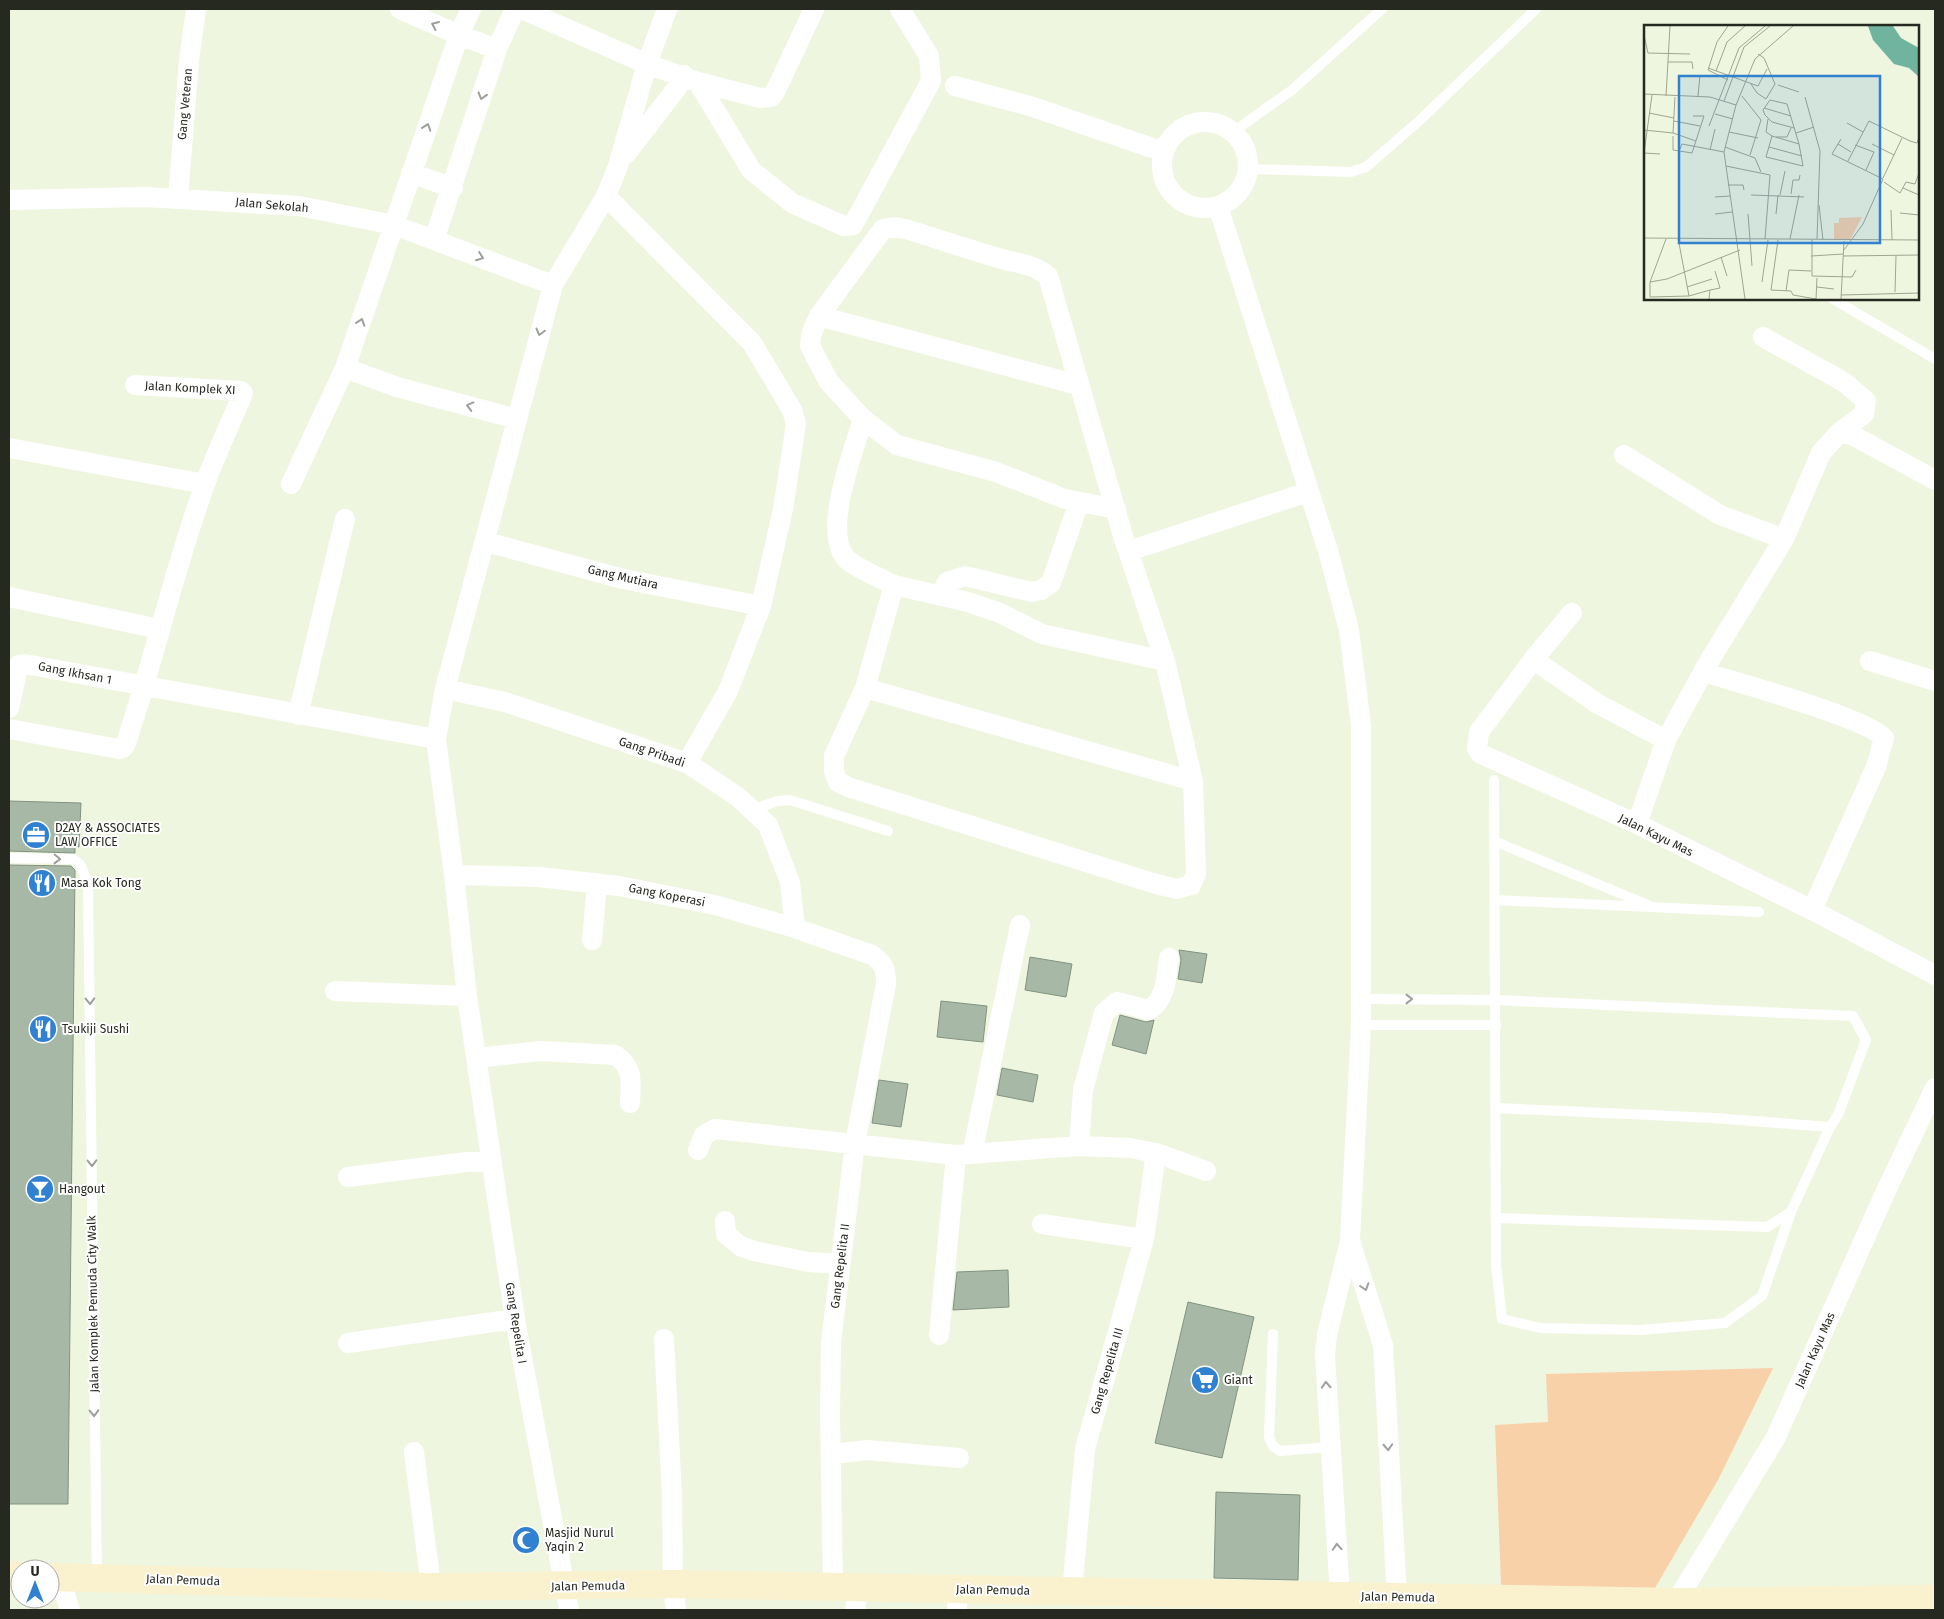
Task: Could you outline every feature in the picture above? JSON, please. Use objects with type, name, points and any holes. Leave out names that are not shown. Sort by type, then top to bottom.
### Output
[{"type":"main road","name":"Jalan Pemuda","points":[[60,1578],[431,1586],[566,1599],[849,1595],[958,1600],[1072,1591],[1282,1602],[1340,1596],[1676,1602],[1935,1599]]},
{"type":"street","name":"Gang Veteran","points":[[178,199],[188,60],[196,9]]},
{"type":"street","points":[[400,9],[459,35],[497,49]]},
{"type":"street","points":[[291,484],[345,368],[459,35],[471,9]]},
{"type":"street","points":[[434,240],[453,188],[497,49],[515,9]]},
{"type":"street","points":[[522,9],[648,64],[691,79],[760,98],[771,97],[775,92],[814,9]]},
{"type":"street","points":[[618,166],[648,64],[668,9]]},
{"type":"street","points":[[691,79],[751,170],[792,203],[844,226],[853,225],[931,81],[929,56],[900,9]]},
{"type":"street","points":[[618,166],[676,89],[691,79]]},
{"type":"street","points":[[955,86],[1040,109],[1164,152]]},
{"type":"street","points":[[1214,123],[1233,132],[1246,148],[1249,169],[1247,179],[1236,196],[1218,206],[1197,208],[1187,205],[1171,192],[1162,173],[1164,152],[1174,135],[1193,124],[1214,123]]},
{"type":"street","name":"Gang Repelita I","points":[[566,1599],[515,1319],[467,996],[454,875],[436,739],[445,690],[554,286],[606,196],[618,166]]},
{"type":"street","points":[[411,174],[453,188]]},
{"type":"street","points":[[606,196],[752,343],[792,410],[796,424],[783,509],[761,606],[728,691],[687,763]]},
{"type":"street","name":"Jalan Sekolah","points":[[9,200],[145,197],[299,206],[394,225],[554,286]]},
{"type":"street","points":[[1218,206],[1329,554],[1348,630],[1361,726],[1361,1025],[1350,1241],[1327,1335],[1325,1355],[1340,1596]]},
{"type":"street","points":[[894,585],[865,688],[834,756],[834,771],[838,782],[848,787],[1156,884],[1177,889],[1191,886],[1196,874],[1193,780],[1165,661],[1078,385],[1048,276],[1039,268],[1030,265],[1004,260],[906,230],[894,227],[883,230],[819,316],[811,335],[810,346],[829,382],[864,419],[897,445],[996,472],[1066,499],[1116,509]]},
{"type":"street","points":[[819,316],[1078,385]]},
{"type":"street","points":[[1637,824],[1666,740],[1703,672],[1784,539],[1821,452],[1839,433],[1864,414],[1866,401],[1844,382],[1763,337]]},
{"type":"street","points":[[345,368],[397,386],[517,419]]},
{"type":"street","name":"Jalan Komplek XI","points":[[135,385],[241,391],[242,394],[205,484]]},
{"type":"street","points":[[864,419],[844,480],[837,527],[837,542],[845,558],[894,585],[968,602],[1000,613],[1042,634],[1165,661]]},
{"type":"street","points":[[1839,433],[1852,435],[1935,480]]},
{"type":"street","points":[[9,448],[205,484],[159,629],[145,686],[123,748],[118,749],[9,729]]},
{"type":"street","points":[[1624,455],[1720,515],[1784,539]]},
{"type":"street","points":[[1129,551],[1308,492]]},
{"type":"street","points":[[940,596],[947,582],[965,576],[1032,592],[1041,590],[1051,583],[1078,502]]},
{"type":"street","points":[[298,715],[346,520]]},
{"type":"street","name":"Gang Mutiara","points":[[486,542],[623,579],[761,606]]},
{"type":"street","points":[[9,597],[159,629]]},
{"type":"street","points":[[1572,612],[1536,656],[1541,666],[1598,704],[1666,740]]},
{"type":"street","name":"Jalan Kayu Mas","points":[[1536,656],[1479,732],[1477,749],[1481,754],[1637,824],[1812,910],[1935,975]]},
{"type":"street","points":[[1870,661],[1935,681]]},
{"type":"street","name":"Gang Ikhsan 1","points":[[9,708],[18,668],[22,664],[145,686]]},
{"type":"street","points":[[1703,672],[1855,722],[1880,732],[1884,738],[1876,767],[1812,910]]},
{"type":"street","points":[[145,686],[436,739]]},
{"type":"street","points":[[865,688],[1193,780]]},
{"type":"street","name":"Gang Pribadi","points":[[445,690],[505,702],[687,763],[738,797],[768,825],[790,882],[795,928]]},
{"type":"street","name":"Gang Koperasi","points":[[454,875],[539,877],[597,884],[715,905],[795,928],[872,955]]},
{"type":"street","points":[[592,940],[597,884]]},
{"type":"street","points":[[938,1335],[964,1154],[1020,925]]},
{"type":"street","name":"Gang Repelita II","points":[[849,1595],[832,1454],[830,1413],[831,1342],[855,1143],[886,984],[886,972],[882,962],[872,955]]},
{"type":"street","points":[[1078,1146],[1083,1090],[1104,1013],[1117,1002],[1149,1010],[1158,1004],[1164,992],[1169,958]]},
{"type":"street","points":[[334,991],[467,996]]},
{"type":"street","points":[[476,1058],[541,1051],[615,1055],[623,1060],[632,1074],[630,1103]]},
{"type":"street","name":"Jalan Kayu Mas","points":[[1676,1602],[1776,1437],[1885,1193],[1935,1088]]},
{"type":"street","points":[[698,1150],[704,1135],[715,1130],[964,1154],[1078,1146],[1130,1148],[1156,1153],[1206,1171]]},
{"type":"street","name":"Gang Repelita III","points":[[1072,1591],[1085,1449],[1144,1239],[1156,1153]]},
{"type":"street","points":[[348,1177],[467,1162],[492,1162]]},
{"type":"street","points":[[725,1221],[726,1234],[740,1246],[808,1262],[839,1264]]},
{"type":"street","points":[[1042,1224],[1144,1239]]},
{"type":"street","points":[[1350,1241],[1383,1346],[1397,1597]]},
{"type":"street","points":[[348,1343],[515,1319]]},
{"type":"street","points":[[664,1339],[675,1597]]},
{"type":"street","points":[[832,1454],[867,1450],[959,1458]]},
{"type":"street","points":[[414,1452],[431,1586]]},
{"type":"street","points":[[60,1589],[70,1610]]},
{"type":"lane","points":[[1233,132],[1292,90],[1382,9]]},
{"type":"lane","points":[[1249,169],[1352,172],[1366,167],[1419,121],[1536,9]]},
{"type":"lane","points":[[1835,300],[1935,359]]},
{"type":"lane","points":[[1360,999],[1496,1000],[1852,1016],[1866,1040],[1838,1115],[1830,1126],[1791,1212],[1762,1296],[1725,1323],[1641,1330],[1540,1328],[1502,1319],[1496,1265],[1496,1000],[1494,780]]},
{"type":"lane","points":[[752,810],[790,800],[888,831]]},
{"type":"lane","points":[[1494,841],[1655,908]]},
{"type":"lane","name":"Jalan Komplek Pemuda City Walk","points":[[9,858],[72,859],[80,864],[88,883],[97,1578]]},
{"type":"lane","points":[[1495,900],[1759,912]]},
{"type":"lane","points":[[1361,1025],[1496,1024]]},
{"type":"lane","points":[[1496,1108],[1714,1118],[1830,1126]]},
{"type":"lane","points":[[1496,1218],[1767,1227],[1791,1212]]},
{"type":"lane","points":[[1274,1334],[1269,1436],[1273,1446],[1280,1451],[1330,1447]]},
{"type":"shaded area","points":[[1773,1368],[1718,1480],[1655,1588],[1501,1585],[1495,1425],[1548,1422],[1546,1374]]},
{"type":"building","points":[[9,801],[81,803],[79,847],[75,846],[75,853],[9,851]]},
{"type":"building","points":[[9,865],[71,866],[75,870],[68,1504],[9,1504]]},
{"type":"building","points":[[1179,950],[1207,954],[1202,983],[1178,979],[1181,960]]},
{"type":"building","points":[[1030,957],[1072,964],[1066,997],[1025,990]]},
{"type":"building","points":[[941,1001],[987,1006],[983,1042],[937,1037]]},
{"type":"building","points":[[1120,1015],[1146,1022],[1154,1020],[1146,1054],[1112,1045]]},
{"type":"building","points":[[1002,1068],[1038,1075],[1033,1102],[997,1095]]},
{"type":"building","points":[[879,1080],[908,1084],[901,1127],[872,1123]]},
{"type":"building","points":[[1008,1270],[1009,1307],[953,1310],[957,1272]]},
{"type":"building","name":"Giant","points":[[1188,1302],[1254,1317],[1222,1458],[1155,1443]]},
{"type":"building","points":[[1216,1492],[1300,1495],[1298,1580],[1214,1578]]},
{"type":"place","name":"D2AY & ASSOCIATES LAW OFFICE","points":[[36,835]]},
{"type":"place","name":"Masa Kok Tong","points":[[42,883]]},
{"type":"place","name":"Tsukiji Sushi","points":[[43,1029]]},
{"type":"place","name":"Hangout","points":[[40,1189]]},
{"type":"place","name":"Giant","points":[[1205,1380]]},
{"type":"place","name":"Masjid Nurul Yaqin 2","points":[[526,1540]]}]
